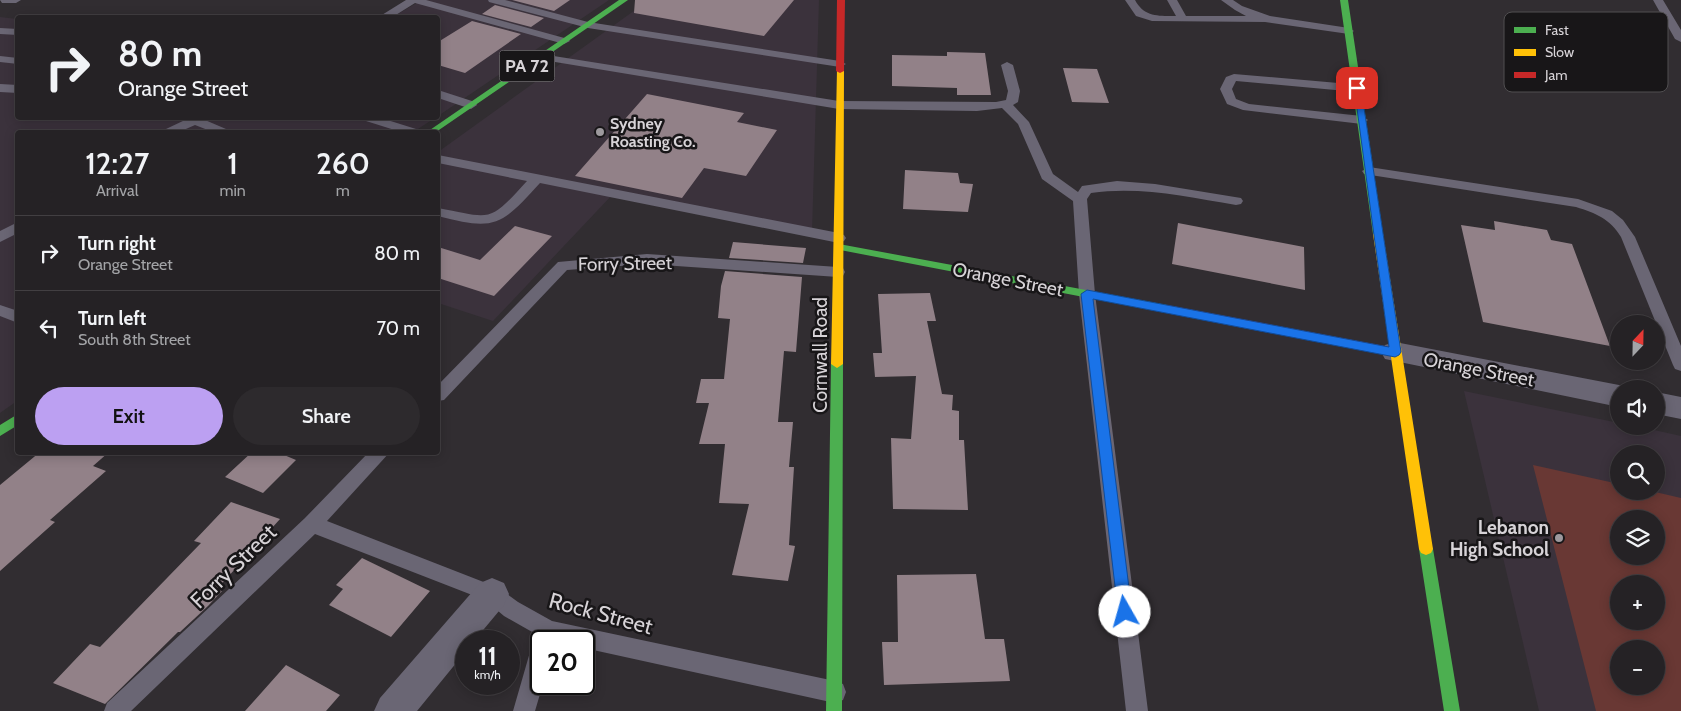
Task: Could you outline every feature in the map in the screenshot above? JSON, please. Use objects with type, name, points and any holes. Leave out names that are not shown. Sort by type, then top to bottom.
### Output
[{"type":"main road","name":"PA 72","points":[[434,130],[624,0]]},
{"type":"main road","name":"Cornwall Road","points":[[835,701],[840,0]]},
{"type":"main road","points":[[1344,0],[1395,352],[1452,711]]},
{"type":"main road","name":"Orange Street","points":[[839,242],[1087,294],[1395,352]]},
{"type":"main road","points":[[0,431],[15,421]]},
{"type":"street","name":"Orange Street","points":[[1395,352],[1610,394]]},
{"type":"street","points":[[1665,405],[1681,408]]},
{"type":"street","points":[[393,711],[492,594]]},
{"type":"lane","points":[[2,0],[16,0]]},
{"type":"lane","points":[[387,15],[414,0],[564,41]]},
{"type":"lane","points":[[493,0],[588,25],[840,64]]},
{"type":"lane","points":[[1130,0],[1137,13],[1144,17],[1264,19],[1348,31]]},
{"type":"lane","points":[[1172,0],[1183,19]]},
{"type":"lane","points":[[1226,0],[1236,8],[1264,19]]},
{"type":"lane","points":[[1658,0],[1665,12]]},
{"type":"lane","points":[[1668,17],[1681,39]]},
{"type":"lane","points":[[0,31],[15,32]]},
{"type":"lane","points":[[541,57],[839,105],[977,107],[1004,104],[1012,102],[1014,91],[1007,65]]},
{"type":"lane","points":[[0,59],[15,61]]},
{"type":"lane","points":[[1357,88],[1234,77],[1230,79],[1226,89],[1231,100],[1247,107],[1362,120]]},
{"type":"lane","points":[[0,88],[15,89]]},
{"type":"lane","points":[[440,95],[472,105]]},
{"type":"lane","points":[[1004,104],[1023,122],[1034,143],[1047,176],[1080,199]]},
{"type":"lane","points":[[174,130],[191,120]]},
{"type":"lane","points":[[199,120],[218,130]]},
{"type":"lane","points":[[376,120],[406,130]]},
{"type":"lane","points":[[440,159],[839,242]]},
{"type":"lane","points":[[1369,171],[1578,203],[1604,211],[1619,222],[1628,237],[1681,365]]},
{"type":"lane","points":[[440,212],[470,220],[492,220],[502,216],[536,178]]},
{"type":"lane","points":[[1137,711],[1087,294],[1080,199],[1087,188],[1117,185],[1155,188],[1236,201]]},
{"type":"lane","points":[[0,237],[15,228]]},
{"type":"lane","name":"Forry Street","points":[[440,393],[563,265],[646,259],[838,272]]},
{"type":"lane","points":[[0,310],[15,317]]},
{"type":"lane","name":"Forry Street","points":[[116,711],[312,524],[378,455]]},
{"type":"lane","name":"Rock Street","points":[[312,524],[492,594],[538,630]]},
{"type":"lane","name":"Rock Street","points":[[595,647],[835,701]]},
{"type":"lane","points":[[524,711],[530,690]]},
{"type":"shaded area","points":[[422,0],[609,0],[440,115],[440,15],[396,15]]},
{"type":"shaded area","points":[[649,0],[819,0],[812,232],[613,194],[493,321],[440,304],[440,151]]},
{"type":"shaded area","points":[[0,17],[15,19],[15,120],[432,120],[416,130],[15,130],[15,402],[0,413]]},
{"type":"shaded area","name":"Lebanon High School","points":[[1464,391],[1610,421],[1610,435],[1665,435],[1665,432],[1681,436],[1681,711],[1539,711]]},
{"type":"shaded area","points":[[1533,465],[1610,482],[1610,500],[1665,500],[1665,494],[1681,498],[1681,711],[1596,711]]},
{"type":"building","points":[[512,0],[570,0],[554,11]]},
{"type":"building","points":[[635,0],[794,0],[764,36],[634,13]]},
{"type":"building","points":[[495,5],[544,18],[531,27],[482,14]]},
{"type":"building","points":[[472,21],[521,34],[465,73],[440,66],[440,41]]},
{"type":"building","points":[[947,52],[985,53],[991,95],[957,95],[957,88],[892,86],[892,55],[947,56]]},
{"type":"building","points":[[1063,68],[1097,69],[1109,103],[1072,102]]},
{"type":"building","points":[[647,94],[744,113],[737,122],[777,130],[746,176],[704,168],[682,198],[575,176]]},
{"type":"building","points":[[905,170],[958,173],[960,183],[973,184],[968,212],[903,209]]},
{"type":"building","points":[[1494,221],[1547,230],[1551,240],[1572,244],[1610,346],[1483,322],[1461,225],[1495,230]]},
{"type":"building","points":[[1178,223],[1304,247],[1305,290],[1172,264]]},
{"type":"building","points":[[515,226],[552,236],[494,296],[440,279],[440,248],[480,260]]},
{"type":"building","points":[[733,242],[806,248],[803,263],[729,258]]},
{"type":"building","points":[[725,271],[802,277],[796,352],[784,351],[778,422],[793,422],[789,467],[794,467],[789,545],[795,546],[788,581],[732,575],[749,504],[719,503],[725,444],[699,444],[709,403],[696,403],[701,379],[724,379],[730,319],[718,318],[721,286]]},
{"type":"building","points":[[930,293],[936,321],[927,321],[942,394],[953,395],[952,410],[959,411],[959,440],[964,440],[968,510],[893,509],[891,438],[911,439],[916,376],[875,377],[873,353],[882,353],[878,294]]},
{"type":"building","points":[[36,455],[106,455],[93,466],[106,471],[50,520],[55,522],[0,571],[0,485]]},
{"type":"building","points":[[249,455],[284,455],[296,460],[263,493],[225,477]]},
{"type":"building","points":[[231,502],[280,519],[217,589],[222,591],[208,606],[178,632],[105,704],[53,683],[90,644],[100,647],[201,543],[194,541]]},
{"type":"building","points":[[362,558],[430,591],[391,637],[329,605],[343,589],[336,585]]},
{"type":"building","points":[[976,574],[985,639],[1004,639],[1010,681],[884,685],[882,642],[898,642],[897,575]]},
{"type":"building","points":[[286,665],[340,695],[326,711],[245,711]]},
{"type":"traffic: fast","points":[[434,130],[624,0]]},
{"type":"traffic: fast","points":[[1344,0],[1378,234]]},
{"type":"traffic: fast","points":[[839,247],[1167,309]]},
{"type":"traffic: fast","points":[[834,711],[837,364]]},
{"type":"traffic: fast","points":[[0,431],[15,421]]},
{"type":"traffic: fast","points":[[1426,549],[1452,711]]},
{"type":"traffic: slow","points":[[837,364],[840,71]]},
{"type":"traffic: slow","points":[[1378,234],[1426,549]]},
{"type":"traffic: jam","points":[[840,71],[841,0]]},
{"type":"traffic: jam","points":[[1167,309],[1395,352]]},
{"type":"place","name":"Sydney Roasting Co.","points":[[600,132]]},
{"type":"place","name":"Lebanon High School","points":[[1559,538]]},
{"type":"route","points":[[1125,612],[1087,294],[1395,352],[1357,88]]}]
